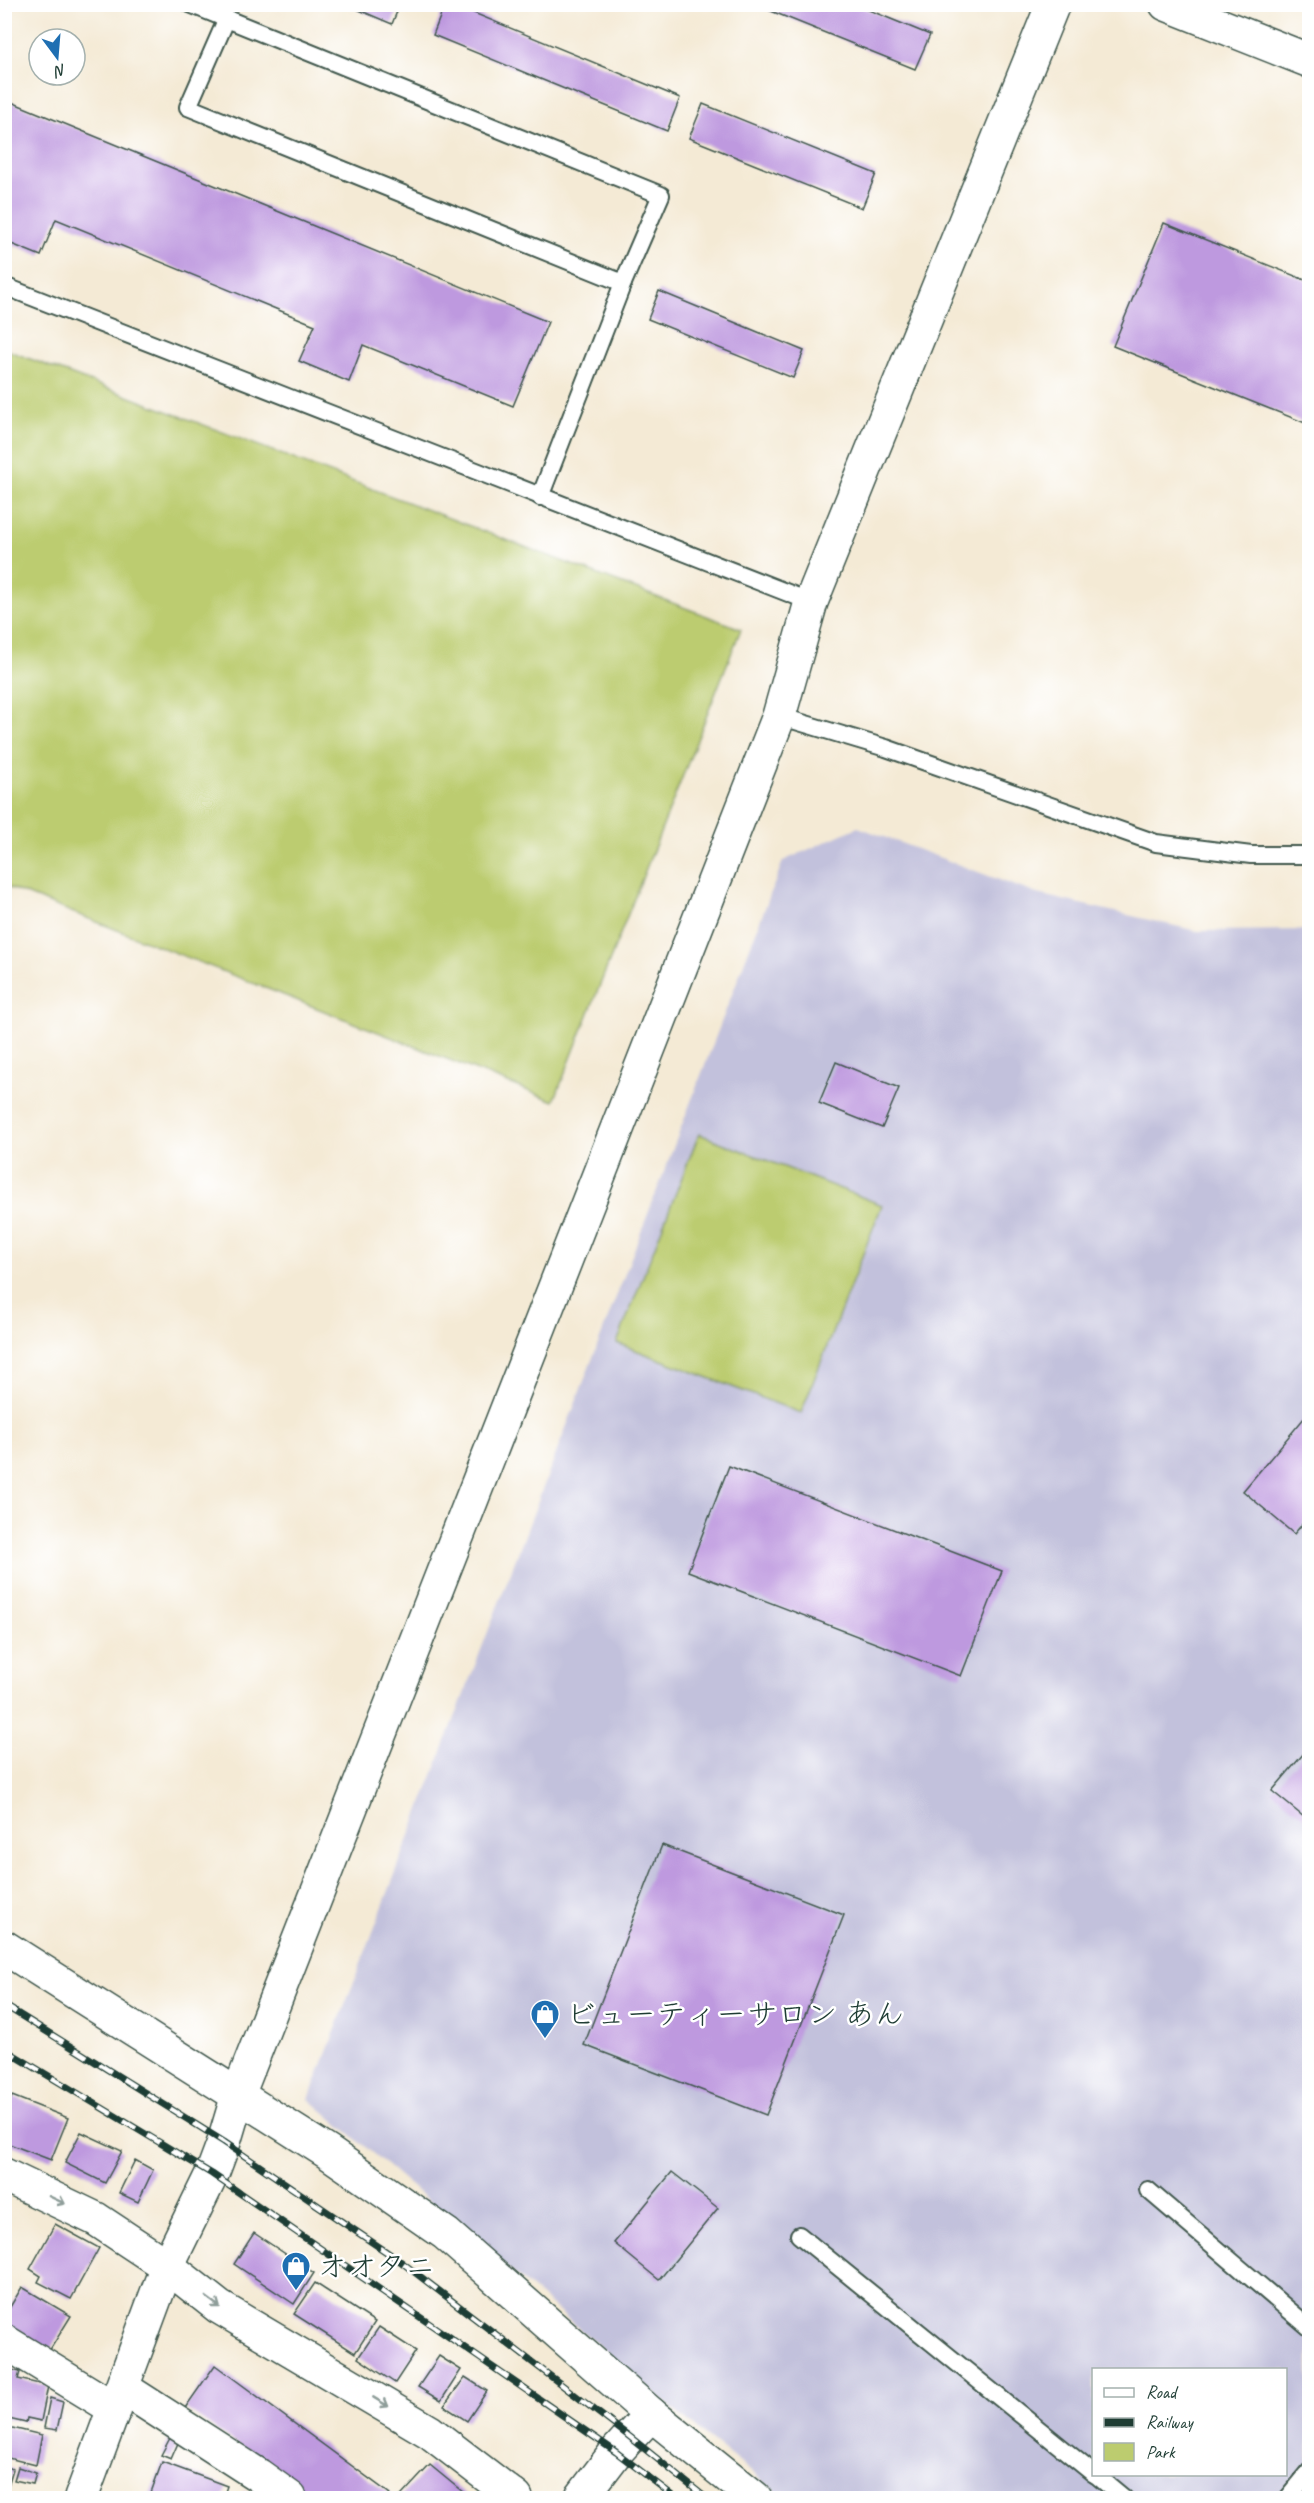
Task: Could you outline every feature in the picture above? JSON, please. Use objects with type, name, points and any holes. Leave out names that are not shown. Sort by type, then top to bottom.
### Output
[{"type":"street","points":[[81,2499],[167,2266],[212,2174],[238,2095],[779,716],[811,602],[1053,4]]},
{"type":"street","points":[[1166,4],[1310,61]]},
{"type":"street","points":[[4,1947],[329,2153],[446,2234],[651,2414],[755,2499]]},
{"type":"street","points":[[4,2175],[96,2219],[167,2266],[219,2307],[430,2432],[516,2499]]},
{"type":"street","points":[[4,2341],[119,2398],[258,2475],[290,2499]]},
{"type":"street","points":[[580,2499],[616,2451],[651,2414]]},
{"type":"lane","points":[[190,4],[661,195],[623,283],[540,497]]},
{"type":"lane","points":[[227,18],[188,107],[623,283]]},
{"type":"lane","points":[[4,286],[811,602]]},
{"type":"lane","points":[[779,716],[886,748],[1156,843],[1251,855],[1310,855]]},
{"type":"lane","points":[[1148,2190],[1310,2328]]},
{"type":"lane","points":[[799,2235],[1092,2472]]},
{"type":"lane","points":[[1288,2499],[1310,2471]]},
{"type":"lane","points":[[1096,2476],[1124,2499]]},
{"type":"shaded area","points":[[858,827],[1037,894],[1197,931],[1309,930],[1309,2498],[784,2498],[687,2421],[309,2099],[783,861]]},
{"type":"green space","points":[[4,349],[741,629],[554,1101],[5,886]]},
{"type":"green space","points":[[699,1134],[882,1205],[801,1413],[617,1343]]},
{"type":"building","points":[[345,4],[400,4],[392,24]]},
{"type":"building","points":[[445,4],[452,4],[680,98],[667,131],[433,35]]},
{"type":"building","points":[[854,4],[930,35],[915,69],[756,5]]},
{"type":"building","points":[[4,99],[548,322],[513,406],[363,345],[349,382],[299,361],[315,325],[56,219],[41,256],[4,241],[4,212],[9,200],[4,198]]},
{"type":"building","points":[[703,104],[876,174],[862,208],[689,138]]},
{"type":"building","points":[[1164,223],[1310,282],[1310,425],[1113,346]]},
{"type":"building","points":[[659,291],[804,351],[793,378],[648,319]]},
{"type":"building","points":[[836,1062],[899,1088],[882,1128],[819,1103]]},
{"type":"building","points":[[1310,1411],[1310,1515],[1294,1534],[1243,1491]]},
{"type":"building","points":[[729,1466],[1002,1571],[961,1676],[688,1571]]},
{"type":"building","points":[[1310,1746],[1310,1822],[1272,1791]]},
{"type":"building","points":[[662,1845],[844,1915],[766,2115],[584,2045]]},
{"type":"building","points":[[12,2096],[68,2118],[51,2160],[4,2142],[4,2115]]},
{"type":"building","points":[[81,2132],[122,2151],[105,2183],[65,2163]]},
{"type":"building","points":[[135,2160],[153,2170],[138,2202],[119,2193]]},
{"type":"building","points":[[672,2172],[718,2208],[659,2280],[614,2243]]},
{"type":"building","points":[[55,2224],[99,2248],[71,2299],[38,2282],[41,2276],[30,2269]]},
{"type":"building","points":[[254,2233],[314,2273],[294,2304],[234,2264]]},
{"type":"building","points":[[315,2283],[375,2322],[355,2353],[294,2314]]},
{"type":"building","points":[[22,2287],[71,2316],[48,2353],[4,2324],[4,2317]]},
{"type":"building","points":[[379,2327],[416,2351],[395,2383],[358,2358]]},
{"type":"building","points":[[439,2356],[461,2370],[441,2401],[418,2387]]},
{"type":"building","points":[[215,2365],[390,2494],[387,2498],[312,2498],[185,2408]]},
{"type":"building","points":[[4,2368],[20,2372],[18,2379],[48,2386],[41,2421],[27,2418],[26,2423],[4,2418]]},
{"type":"building","points":[[465,2377],[487,2391],[467,2421],[444,2406]]},
{"type":"building","points":[[50,2398],[63,2402],[57,2430],[44,2428]]},
{"type":"building","points":[[4,2426],[42,2435],[36,2465],[4,2457]]},
{"type":"building","points":[[170,2438],[178,2443],[171,2459],[161,2455]]},
{"type":"building","points":[[162,2462],[227,2486],[223,2498],[149,2498]]},
{"type":"building","points":[[430,2465],[470,2498],[404,2498],[401,2496]]},
{"type":"building","points":[[5,2467],[13,2469],[7,2489],[5,2489]]},
{"type":"building","points":[[18,2467],[36,2473],[33,2484],[14,2480]]},
{"type":"building","points":[[244,2491],[261,2496],[264,2498],[241,2498]]},
{"type":"railway","points":[[4,2005],[224,2142],[400,2261],[706,2498]]},
{"type":"railway","points":[[4,2049],[212,2174],[616,2452],[676,2498]]},
{"type":"place","name":"ビューティーサロン あん","points":[[545,2040]]},
{"type":"place","name":"オオタニ","points":[[296,2292]]}]
